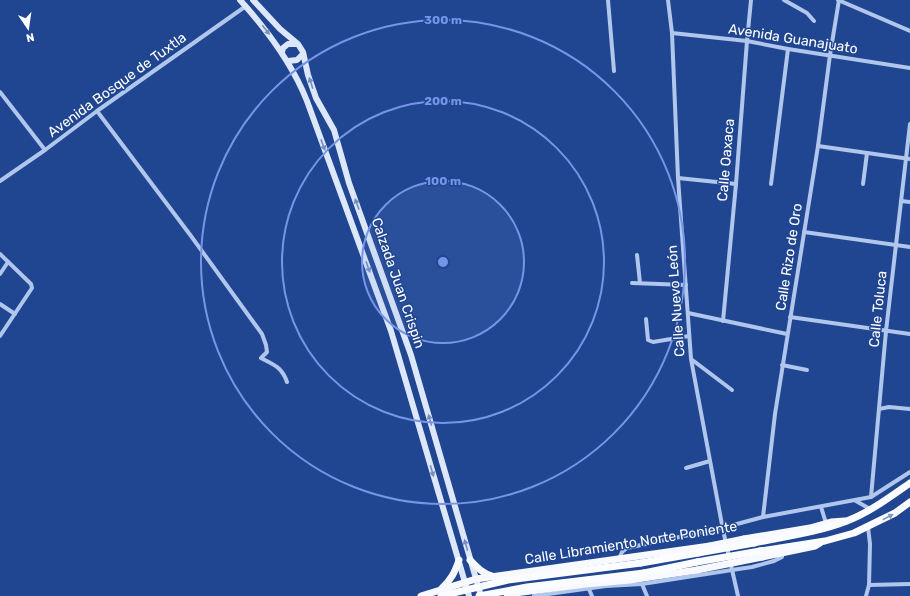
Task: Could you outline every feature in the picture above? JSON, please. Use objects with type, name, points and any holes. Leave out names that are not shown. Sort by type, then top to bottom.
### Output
[{"type":"highway","name":"Calle Libramiento Norte Poniente","points":[[439,593],[508,580],[641,563],[754,543],[825,528],[847,521],[870,509],[910,483]]},
{"type":"highway","name":"Calle Libramiento Norte Poniente","points":[[480,596],[526,587],[697,566],[825,541],[847,536],[868,527],[895,513],[910,502]]},
{"type":"main road","name":"Calzada Juan Crispin","points":[[240,0],[266,29],[288,61],[300,82],[391,331],[458,560],[470,596]]},
{"type":"main road","name":"Calzada Juan Crispin","points":[[253,0],[280,29],[298,44],[303,54],[316,98],[334,130],[349,183],[411,355],[480,596]]},
{"type":"main road","points":[[282,52],[283,48],[288,44],[298,44]]},
{"type":"main road","points":[[288,61],[297,60],[303,54]]},
{"type":"main road","name":"Calle Libramiento Norte Poniente","points":[[421,596],[439,593],[476,579],[710,546],[810,528],[826,523],[847,521]]},
{"type":"main road","name":"Calle Libramiento Norte Poniente","points":[[761,554],[782,553],[815,546],[825,541]]},
{"type":"main road","points":[[439,593],[455,572],[458,560]]},
{"type":"main road","points":[[470,560],[485,574],[494,576]]},
{"type":"main road","name":"Calle Libramiento Norte Poniente","points":[[497,596],[630,580],[697,566]]},
{"type":"street","points":[[608,0],[614,71]]},
{"type":"street","name":"Calle Nuevo León","points":[[668,0],[672,33],[678,178],[691,359],[722,528],[737,596]]},
{"type":"street","name":"Calle Oaxaca","points":[[723,321],[751,0]]},
{"type":"street","points":[[784,0],[807,14],[814,21]]},
{"type":"street","points":[[839,0],[910,31]]},
{"type":"street","name":"Calle Rizo de Oro","points":[[763,517],[782,365],[818,146],[839,0]]},
{"type":"street","name":"Avenida Bosque de Tuxtla","points":[[0,181],[246,6]]},
{"type":"street","name":"Avenida Guanajuato","points":[[672,33],[747,41],[830,56],[910,68]]},
{"type":"street","points":[[771,184],[788,49]]},
{"type":"street","points":[[0,92],[45,150]]},
{"type":"street","points":[[97,111],[191,236],[262,334],[267,352],[261,358],[279,368],[284,374],[287,382]]},
{"type":"street","name":"Calle Toluca","points":[[871,497],[886,330],[908,158],[910,124]]},
{"type":"street","points":[[818,146],[908,158]]},
{"type":"street","points":[[863,184],[867,152]]},
{"type":"street","points":[[678,178],[736,184]]},
{"type":"street","points":[[902,201],[910,202]]},
{"type":"street","points":[[804,232],[910,247]]},
{"type":"street","points":[[0,254],[31,284],[32,288],[0,336]]},
{"type":"street","points":[[637,255],[640,283]]},
{"type":"street","points":[[0,274],[8,262]]},
{"type":"street","points":[[632,283],[686,284]]},
{"type":"street","points":[[0,304],[15,314]]},
{"type":"street","points":[[688,313],[787,334]]},
{"type":"street","points":[[790,317],[910,334]]},
{"type":"street","points":[[646,319],[648,340],[654,342],[689,336]]},
{"type":"street","points":[[691,359],[732,390]]},
{"type":"street","points":[[782,365],[806,370]]},
{"type":"street","points":[[878,409],[910,409]]},
{"type":"street","points":[[686,468],[710,461]]},
{"type":"street","points":[[619,559],[622,552],[627,548],[722,528],[763,517],[856,501],[871,497],[910,472]]},
{"type":"street","points":[[856,501],[870,509]]},
{"type":"street","points":[[821,507],[826,523]]},
{"type":"street","points":[[866,596],[869,585],[870,544],[868,527]]},
{"type":"street","points":[[534,596],[587,586],[642,584],[752,567],[774,561],[782,556],[782,553]]},
{"type":"street","points":[[642,584],[647,596]]},
{"type":"street","points":[[869,585],[910,584]]},
{"type":"street","points":[[587,586],[592,596]]}]
